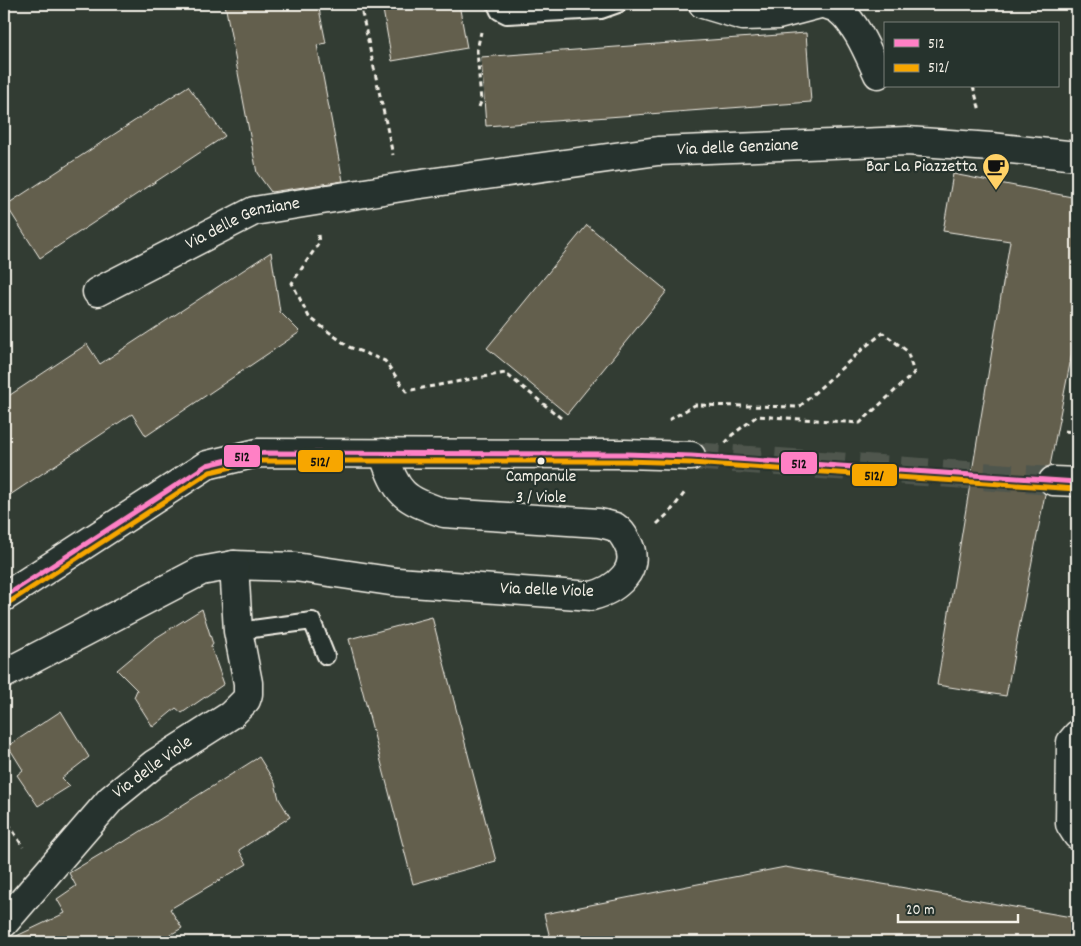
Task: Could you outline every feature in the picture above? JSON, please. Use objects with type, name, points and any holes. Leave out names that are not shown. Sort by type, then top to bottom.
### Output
[{"type":"street","points":[[703,4],[743,16],[778,16],[814,5],[838,9],[846,16],[865,46],[878,74]]},
{"type":"street","name":"Via delle Genziane","points":[[97,292],[254,210],[400,187],[668,151],[907,141],[1077,156]]},
{"type":"street","points":[[4,597],[207,465],[257,453],[625,454],[691,456]]},
{"type":"street","points":[[383,453],[393,482],[405,496],[423,506],[444,513],[599,523],[614,526],[623,535]]},
{"type":"street","name":"Via delle Viole","points":[[4,674],[201,571],[234,564],[295,567],[397,582],[592,596],[605,592],[614,586],[623,579],[629,569],[631,560],[630,547],[623,535]]},
{"type":"street","name":"Via delle Viole","points":[[4,923],[111,799],[154,764],[231,714],[246,700],[248,683],[238,631],[234,564]]},
{"type":"street","points":[[1077,735],[1071,742],[1070,797],[1070,824],[1077,835]]},
{"type":"lane","points":[[497,7],[507,15],[601,10],[618,4]]},
{"type":"lane","points":[[238,631],[312,621],[326,656]]},
{"type":"path","points":[[360,4],[400,187]]},
{"type":"path","points":[[479,107],[481,102],[477,50],[481,31],[497,7]]},
{"type":"path","points":[[316,201],[319,243],[292,283],[310,317],[349,347],[384,361],[406,391],[505,373],[563,419]]},
{"type":"path","points":[[661,424],[695,405],[799,407],[883,333],[907,351],[914,373],[860,423],[757,416],[732,435],[720,449]]},
{"type":"path","points":[[1064,431],[1077,432]]},
{"type":"path","points":[[623,535],[643,530],[656,524],[670,512],[688,489]]},
{"type":"building","points":[[225,4],[318,4],[326,43],[317,45],[343,181],[271,192],[257,173]]},
{"type":"building","points":[[382,4],[459,4],[467,48],[392,61]]},
{"type":"building","points":[[806,33],[811,102],[486,126],[481,57]]},
{"type":"building","points":[[188,86],[225,136],[40,258],[6,205]]},
{"type":"building","points":[[953,174],[1077,198],[1077,343],[1074,343],[1050,466],[1045,467],[1040,472],[1037,480],[1039,488],[1045,494],[1006,696],[937,685],[1010,241],[943,231]]},
{"type":"building","points":[[587,225],[667,291],[567,414],[487,348]]},
{"type":"building","points":[[271,252],[280,312],[300,332],[146,436],[132,414],[4,499],[4,399],[87,344],[100,364]]},
{"type":"building","points":[[202,609],[213,644],[211,647],[224,684],[182,713],[176,708],[153,727],[134,697],[137,690],[117,670],[154,639]]},
{"type":"building","points":[[432,617],[496,861],[413,884],[349,639]]},
{"type":"building","points":[[61,711],[89,757],[62,778],[70,786],[38,806],[17,775],[23,770],[8,746]]},
{"type":"building","points":[[259,757],[275,783],[279,799],[290,817],[239,850],[247,864],[170,909],[182,928],[158,942],[4,942],[65,913],[57,899],[76,886],[69,873],[122,843]]},
{"type":"building","points":[[785,867],[1077,918],[1077,942],[551,942],[544,914]]},
{"type":"tunnel","points":[[691,456],[1053,481]]},
{"type":"transit line","name":"512","points":[[4,597],[207,465],[257,453],[625,454],[691,456],[1077,482]]},
{"type":"transit line","name":"512/","points":[[8,603],[210,472],[258,461],[625,461],[691,463],[1076,489]]},
{"type":"place","name":"Bar La Piazzetta","points":[[996,191]]},
{"type":"place","name":"Campanule 3 / Viole","points":[[541,461]]}]
